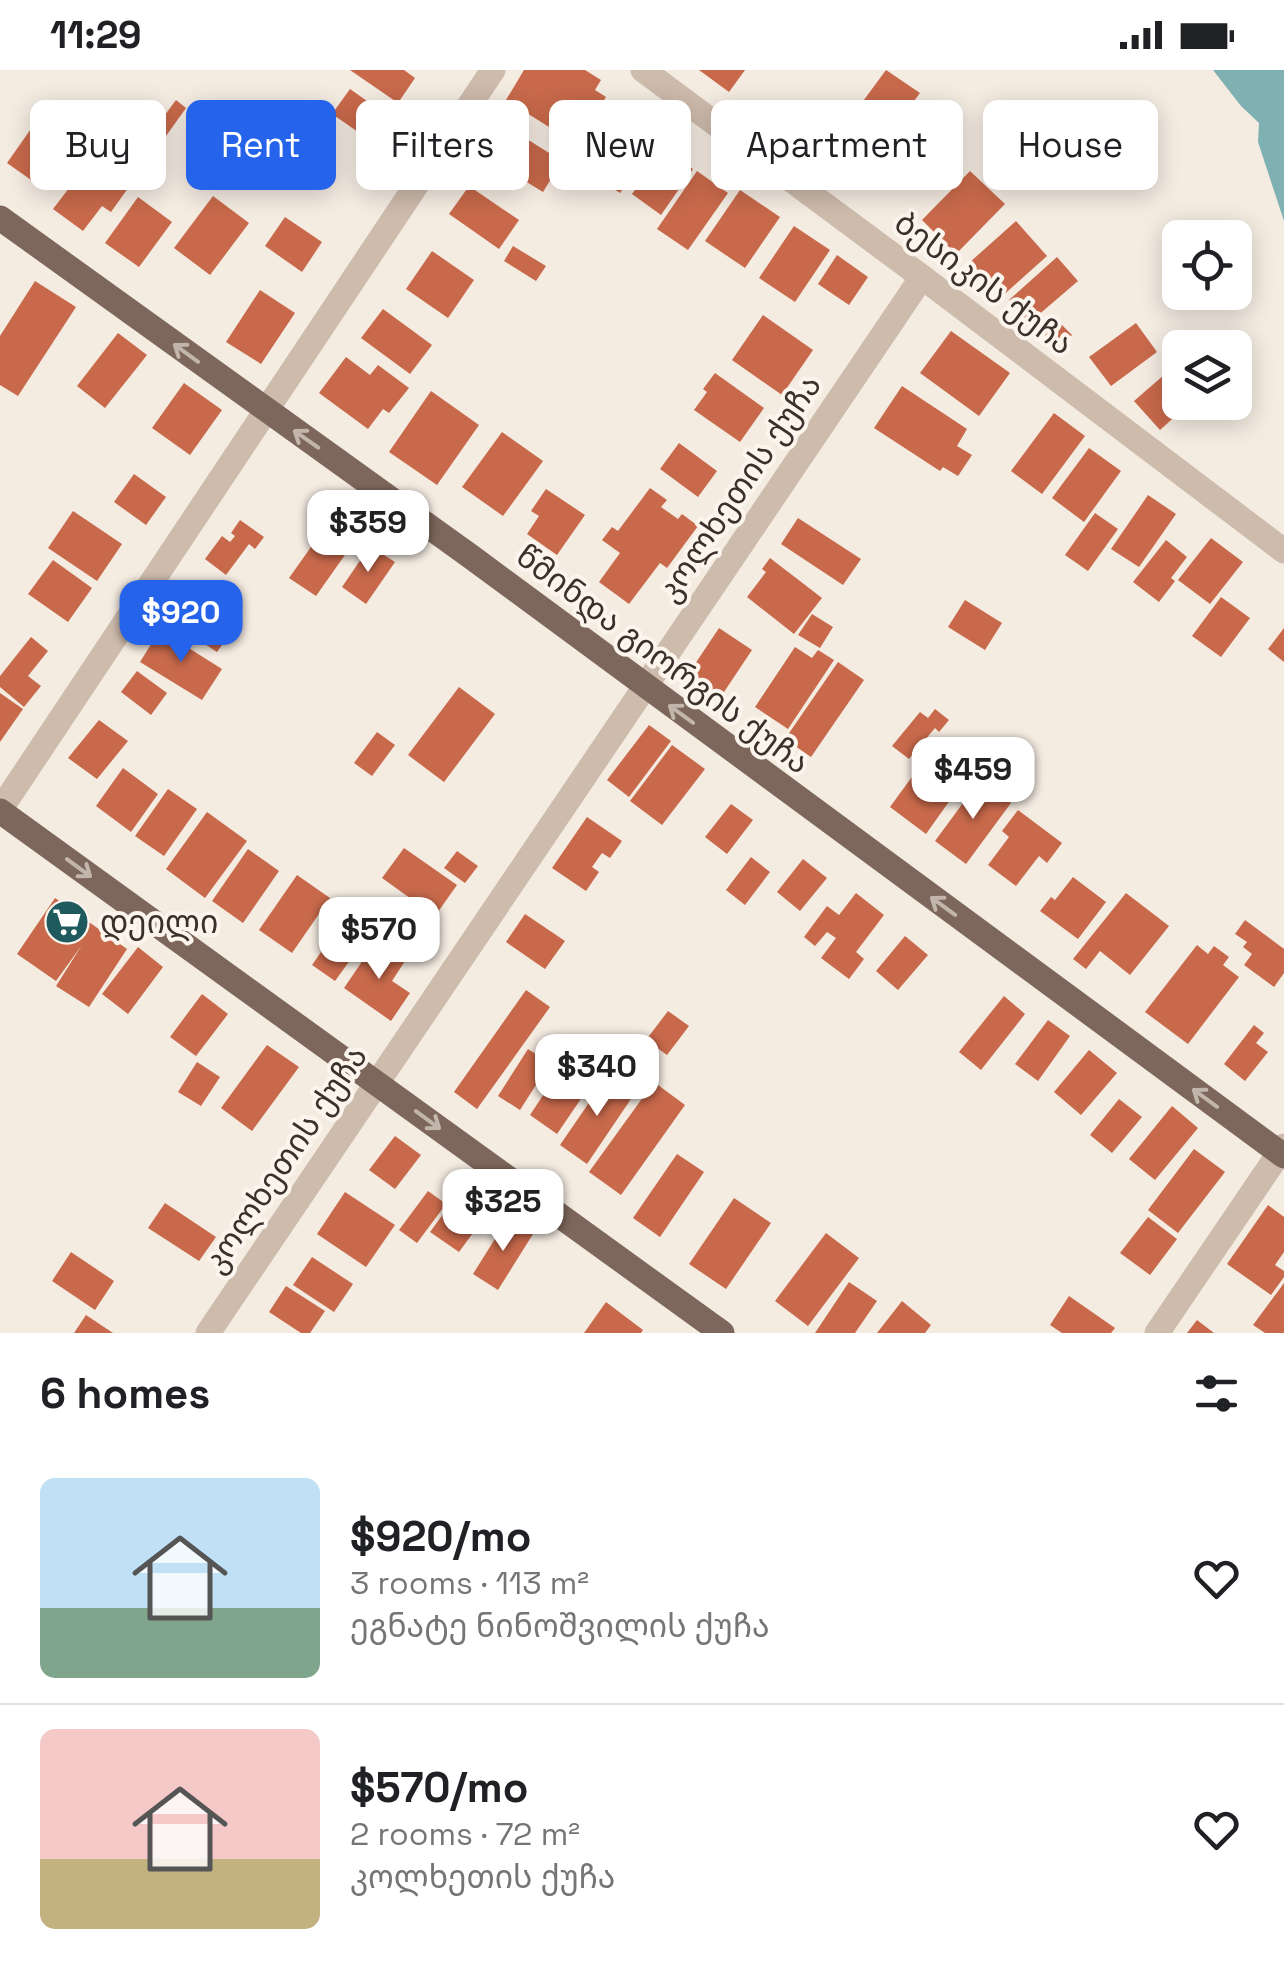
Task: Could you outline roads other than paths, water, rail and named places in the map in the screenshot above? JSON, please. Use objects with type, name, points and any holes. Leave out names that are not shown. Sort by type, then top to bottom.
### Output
[{"type":"main road","name":"წმინდა გიორგის ქუჩა","points":[[0,218],[470,556],[1282,1152]]},
{"type":"main road","points":[[0,811],[376,1082],[692,1325],[722,1333]]},
{"type":"street","points":[[0,811],[492,70]]},
{"type":"street","name":"ბესიკის ქუჩა","points":[[643,70],[1284,551]]},
{"type":"street","name":"კოლხეთის ქუჩა","points":[[208,1333],[922,277]]},
{"type":"street","points":[[1157,1333],[1282,1152]]},
{"type":"water","points":[[1213,70],[1284,70],[1284,221],[1258,142],[1259,123]]},
{"type":"place","name":"დეილი","points":[[67,922]]}]
